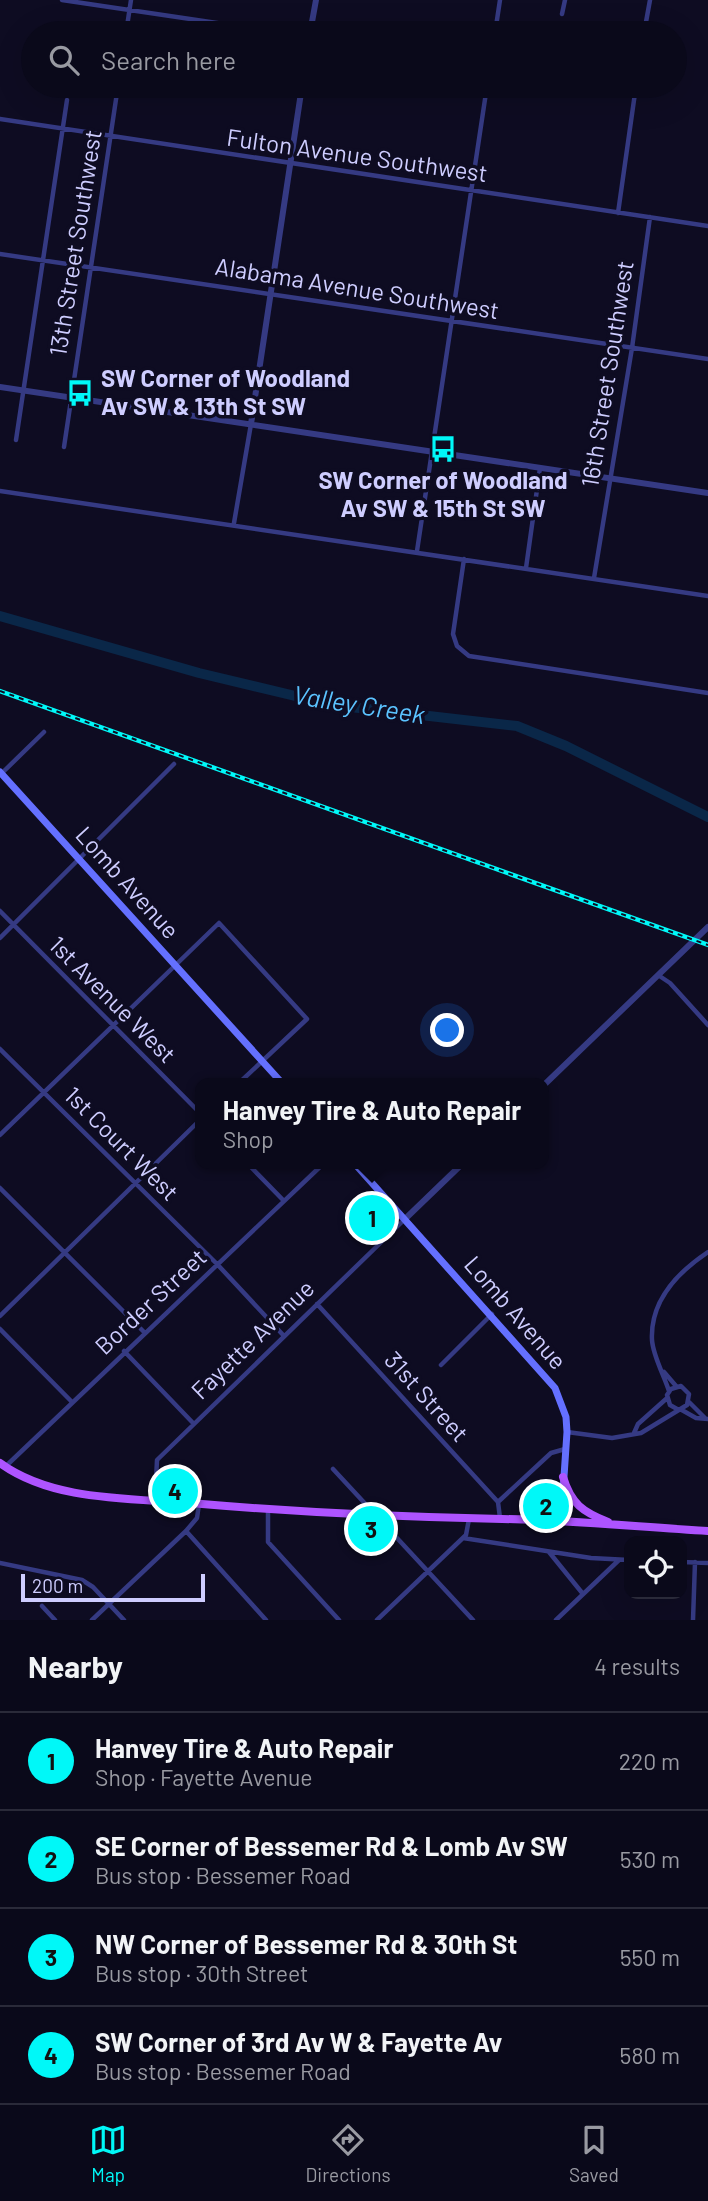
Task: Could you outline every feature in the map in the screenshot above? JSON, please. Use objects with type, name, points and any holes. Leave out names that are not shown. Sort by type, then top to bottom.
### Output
[{"type":"main road","name":"Lomb Avenue","points":[[0,773],[277,1078]]},
{"type":"main road","name":"Lomb Avenue","points":[[360,1169],[492,1314],[555,1388],[566,1417],[568,1432],[561,1521]]},
{"type":"main road","points":[[3,1465],[44,1484],[73,1492],[155,1500],[268,1510],[561,1521],[708,1531]]},
{"type":"main road","points":[[563,1477],[570,1498],[577,1507],[618,1525]]},
{"type":"street","points":[[62,0],[204,21]]},
{"type":"street","points":[[128,21],[131,0]]},
{"type":"street","points":[[312,21],[316,0]]},
{"type":"street","points":[[497,21],[500,0]]},
{"type":"street","points":[[562,14],[565,0]]},
{"type":"street","points":[[646,21],[650,0]]},
{"type":"street","name":"13th Street Southwest","points":[[64,447],[116,98]]},
{"type":"street","points":[[234,523],[300,98]]},
{"type":"street","points":[[417,551],[485,98]]},
{"type":"street","points":[[618,213],[634,98]]},
{"type":"street","points":[[16,440],[66,100]]},
{"type":"street","name":"Fulton Avenue Southwest","points":[[0,119],[708,226]]},
{"type":"street","name":"16th Street Southwest","points":[[594,578],[632,348],[650,218]]},
{"type":"street","name":"Alabama Avenue Southwest","points":[[0,254],[708,359]]},
{"type":"street","points":[[0,387],[708,493]]},
{"type":"street","points":[[526,568],[540,468]]},
{"type":"street","points":[[0,491],[223,524],[234,523],[708,596]]},
{"type":"street","points":[[464,559],[453,634],[459,649],[478,658],[708,693]]},
{"type":"street","points":[[0,773],[44,732]]},
{"type":"street","points":[[0,938],[174,764]]},
{"type":"street","name":"1st Avenue West","points":[[0,911],[195,1108]]},
{"type":"street","points":[[0,1135],[219,923],[307,1019],[244,1078]]},
{"type":"street","points":[[549,1080],[708,927]]},
{"type":"street","points":[[658,975],[670,983],[708,1025]]},
{"type":"street","name":"1st Court West","points":[[0,1049],[217,1264]]},
{"type":"street","points":[[0,1316],[195,1125]]},
{"type":"street","points":[[253,1169],[284,1201]]},
{"type":"street","name":"Border Street","points":[[3,1465],[318,1169]]},
{"type":"street","points":[[405,1219],[457,1169]]},
{"type":"street","points":[[0,1188],[144,1332]]},
{"type":"street","name":"Fayette Avenue","points":[[155,1500],[157,1460],[405,1219]]},
{"type":"street","points":[[634,1433],[638,1424],[667,1398],[669,1391],[652,1342],[653,1319],[659,1303],[674,1280],[708,1252]]},
{"type":"street","points":[[217,1264],[284,1336]]},
{"type":"street","name":"31st Street","points":[[317,1304],[498,1502]]},
{"type":"street","points":[[441,1365],[492,1314]]},
{"type":"street","points":[[0,1329],[71,1401]]},
{"type":"street","points":[[124,1352],[193,1423]]},
{"type":"street","points":[[660,1366],[676,1386],[688,1391],[689,1402],[707,1419]]},
{"type":"street","points":[[669,1391],[676,1386]]},
{"type":"street","points":[[667,1398],[670,1405],[696,1418],[707,1419]]},
{"type":"street","points":[[568,1432],[612,1438],[648,1430],[689,1402]]},
{"type":"street","points":[[500,1519],[498,1502],[551,1453],[565,1449]]},
{"type":"street","points":[[333,1469],[473,1620]]},
{"type":"street","points":[[92,1620],[186,1531],[197,1518],[199,1504]]},
{"type":"street","points":[[268,1510],[268,1542],[340,1620]]},
{"type":"street","points":[[377,1620],[469,1532],[469,1519]]},
{"type":"street","points":[[186,1531],[266,1620]]},
{"type":"street","points":[[463,1538],[624,1560]]},
{"type":"street","points":[[549,1551],[552,1560],[583,1594]]},
{"type":"street","points":[[556,1620],[620,1560]]},
{"type":"street","points":[[687,1562],[708,1563]]},
{"type":"street","points":[[692,1619],[695,1562]]},
{"type":"street","points":[[0,1563],[82,1580],[124,1620]]},
{"type":"street","points":[[42,1606],[55,1620]]},
{"type":"waterway","name":"Valley Creek","points":[[0,616],[199,673],[333,705],[517,726],[566,746],[708,817]]},
{"type":"railway","points":[[0,691],[708,945]]},
{"type":"place","name":"SW Corner of Woodland Av SW & 13th St SW","points":[[80,393]]},
{"type":"place","name":"SW Corner of Woodland Av SW & 15th St SW","points":[[443,449]]},
{"type":"place","name":"Hanvey Tire & Auto Repair","points":[[372,1218]]},
{"type":"place","name":"SW Corner of 3rd Av W & Fayette Av","points":[[175,1491]]},
{"type":"place","name":"SE Corner of Bessemer Rd & Lomb Av SW","points":[[546,1506]]},
{"type":"place","name":"NW Corner of Bessemer Rd & 30th St","points":[[371,1529]]}]
